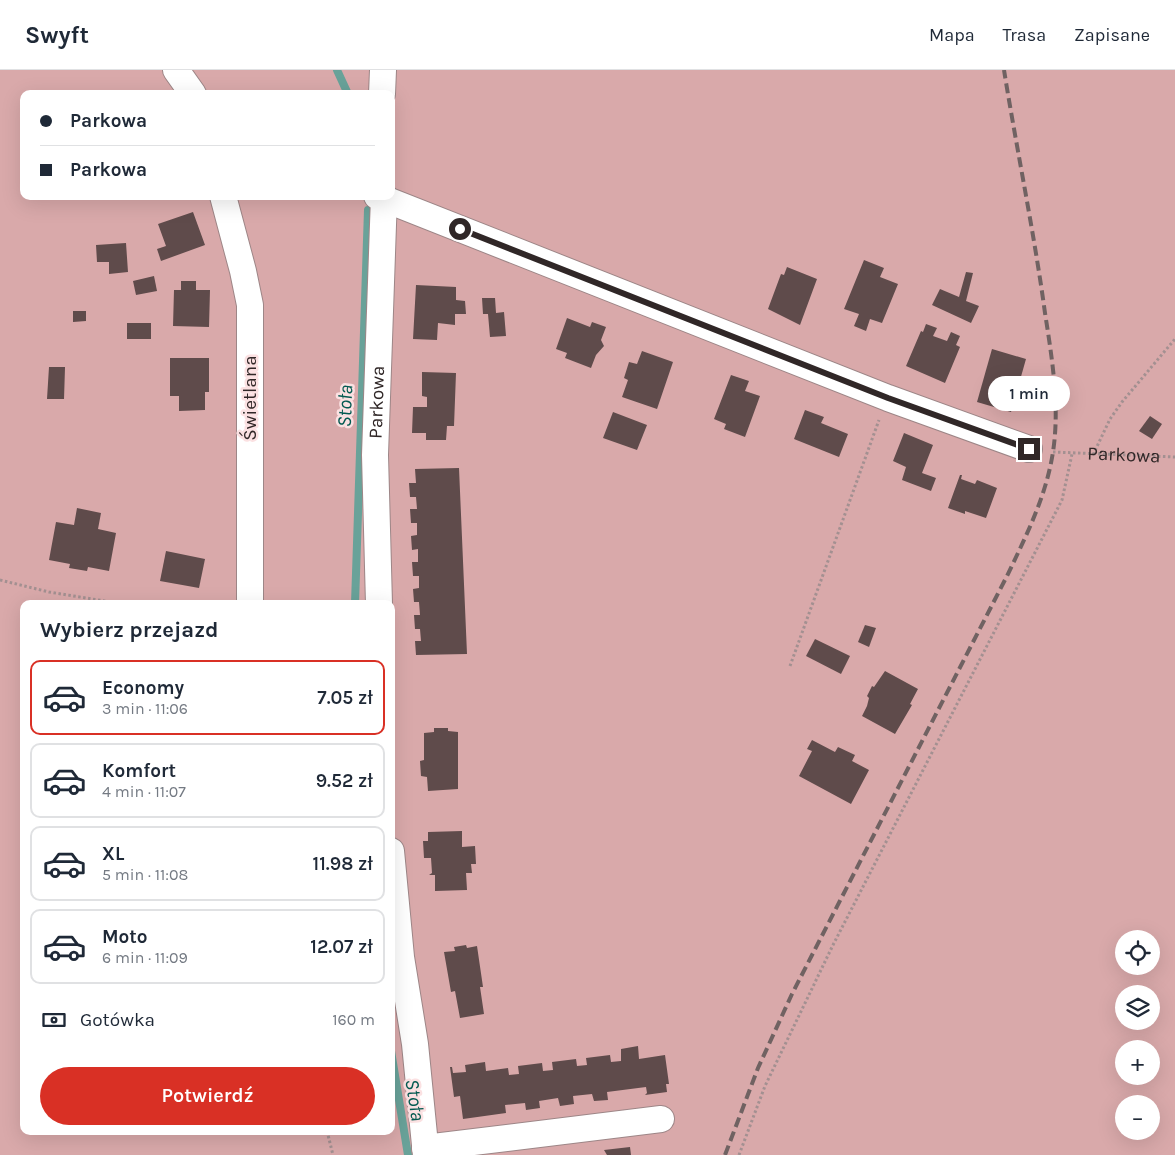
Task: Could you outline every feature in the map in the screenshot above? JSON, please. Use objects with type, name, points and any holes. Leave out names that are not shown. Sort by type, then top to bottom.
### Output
[{"type":"street","points":[[176,70],[190,90]]},
{"type":"street","points":[[382,90],[383,70]]},
{"type":"street","name":"Świetlana","points":[[224,200],[250,305],[250,600]]},
{"type":"street","name":"Parkowa","points":[[379,600],[375,455],[382,200]]},
{"type":"street","name":"Parkowa","points":[[390,200],[888,398],[1029,449]]},
{"type":"street","points":[[395,894],[401,958],[415,1044],[426,1152],[661,1119]]},
{"type":"path","points":[[1093,455],[1110,419],[1122,402],[1175,339]]},
{"type":"path","points":[[790,666],[888,398]]},
{"type":"path","name":"Parkowa","points":[[739,1155],[765,1086],[833,946],[1059,507],[1066,487],[1072,454],[1175,456]]},
{"type":"path","points":[[0,580],[49,592],[98,600]]},
{"type":"path","points":[[328,1135],[333,1155]]},
{"type":"shaded area","points":[[0,70],[1175,70],[1175,1155],[0,1155]]},
{"type":"building","points":[[193,212],[205,245],[161,261],[157,249],[166,246],[158,224]]},
{"type":"building","points":[[126,243],[128,272],[109,274],[109,262],[97,262],[96,245]]},
{"type":"building","points":[[864,260],[884,268],[880,277],[898,284],[882,323],[870,319],[866,331],[854,326],[859,314],[844,309]]},
{"type":"building","points":[[787,267],[817,279],[800,325],[768,309],[781,274],[784,275]]},
{"type":"building","points":[[966,272],[973,273],[966,301],[979,306],[971,323],[932,305],[940,289],[959,297]]},
{"type":"building","points":[[154,276],[157,291],[136,295],[133,281]]},
{"type":"building","points":[[181,281],[196,281],[196,290],[210,290],[209,327],[173,326],[174,290],[181,290]]},
{"type":"building","points":[[416,285],[456,287],[456,300],[465,301],[466,314],[455,314],[455,325],[438,323],[437,340],[413,339]]},
{"type":"building","points":[[482,298],[495,298],[496,313],[504,312],[506,336],[490,337],[488,314],[483,314]]},
{"type":"building","points":[[73,311],[86,311],[86,321],[73,322]]},
{"type":"building","points":[[567,318],[590,327],[592,322],[606,327],[601,340],[604,346],[596,355],[591,368],[565,358],[567,353],[556,349]]},
{"type":"building","points":[[127,323],[151,323],[151,339],[127,339]]},
{"type":"building","points":[[926,324],[937,328],[933,336],[947,341],[951,332],[960,336],[956,345],[960,347],[945,383],[906,366],[921,331],[923,332]]},
{"type":"building","points":[[992,349],[1026,359],[1011,412],[977,402]]},
{"type":"building","points":[[642,351],[673,362],[657,409],[622,397],[628,380],[624,378],[629,362],[637,364]]},
{"type":"building","points":[[170,358],[209,358],[209,392],[205,392],[205,410],[179,411],[179,396],[170,396]]},
{"type":"building","points":[[49,367],[65,367],[64,399],[47,399]]},
{"type":"building","points":[[422,372],[456,373],[454,426],[447,426],[446,440],[426,440],[426,433],[412,433],[413,407],[427,407],[427,397],[422,396]]},
{"type":"building","points":[[731,375],[749,381],[745,391],[760,396],[745,437],[724,429],[726,424],[714,419]]},
{"type":"building","points":[[805,410],[824,417],[821,423],[848,434],[839,457],[794,439]]},
{"type":"building","points":[[613,412],[647,425],[637,450],[603,438]]},
{"type":"building","points":[[1150,416],[1162,424],[1152,439],[1139,431]]},
{"type":"building","points":[[904,433],[933,445],[922,473],[936,478],[931,491],[902,480],[906,467],[893,461]]},
{"type":"building","points":[[459,468],[467,654],[416,655],[415,641],[421,641],[420,629],[415,629],[414,615],[420,615],[419,602],[414,602],[413,589],[419,588],[419,576],[413,576],[412,562],[418,562],[418,549],[412,550],[411,536],[417,535],[417,523],[411,523],[410,509],[417,509],[416,497],[410,497],[409,483],[416,483],[415,469]]},
{"type":"building","points":[[960,475],[962,475],[961,479],[975,484],[977,480],[997,488],[986,518],[948,508]]},
{"type":"building","points":[[77,508],[101,513],[98,529],[116,533],[109,571],[88,567],[87,571],[69,568],[70,564],[49,560],[56,522],[74,525]]},
{"type":"building","points":[[166,551],[205,559],[199,588],[160,581]]},
{"type":"building","points":[[865,625],[876,628],[869,647],[858,642]]},
{"type":"building","points":[[815,639],[850,656],[841,674],[806,656]]},
{"type":"building","points":[[885,671],[918,689],[910,704],[912,705],[895,734],[862,716],[869,698],[867,696],[872,686],[874,687]]},
{"type":"building","points":[[434,728],[448,728],[448,731],[458,732],[458,789],[428,791],[427,777],[421,776],[420,761],[424,760],[424,733],[434,732]]},
{"type":"building","points":[[812,740],[835,752],[838,747],[855,755],[852,761],[869,770],[851,804],[799,776],[812,751],[807,749]]},
{"type":"building","points":[[462,831],[462,847],[475,846],[476,864],[471,864],[472,873],[466,873],[467,890],[435,891],[435,875],[429,875],[432,873],[431,858],[424,858],[423,841],[428,841],[428,832]]},
{"type":"building","points":[[466,945],[467,948],[477,946],[483,987],[480,987],[484,1014],[460,1018],[455,991],[451,992],[444,952],[455,951],[454,947]]},
{"type":"building","points":[[638,1046],[639,1059],[665,1055],[669,1084],[666,1084],[667,1092],[645,1095],[647,1093],[646,1087],[607,1092],[608,1100],[594,1101],[592,1094],[573,1096],[574,1104],[560,1106],[558,1098],[539,1101],[540,1108],[526,1110],[525,1103],[505,1105],[506,1113],[463,1119],[460,1096],[454,1097],[450,1067],[452,1067],[453,1073],[466,1072],[465,1065],[485,1062],[486,1071],[508,1068],[509,1075],[519,1074],[518,1066],[542,1063],[543,1071],[553,1070],[552,1062],[576,1059],[577,1066],[587,1065],[586,1058],[610,1055],[611,1062],[621,1061],[621,1049]]},
{"type":"building","points":[[630,1147],[631,1155],[607,1155],[604,1150]]},
{"type":"waterway","name":"Stoła","points":[[337,70],[346,90]]},
{"type":"waterway","name":"Stoła","points":[[355,600],[368,210]]},
{"type":"waterway","name":"Stoła","points":[[395,1075],[408,1155]]},
{"type":"railway","points":[[725,1155],[758,1068],[792,994],[1007,576],[1046,485],[1053,452],[1056,417],[1052,365],[1036,252],[1004,70]]},
{"type":"route","points":[[460,229],[888,398],[1029,449]]}]
